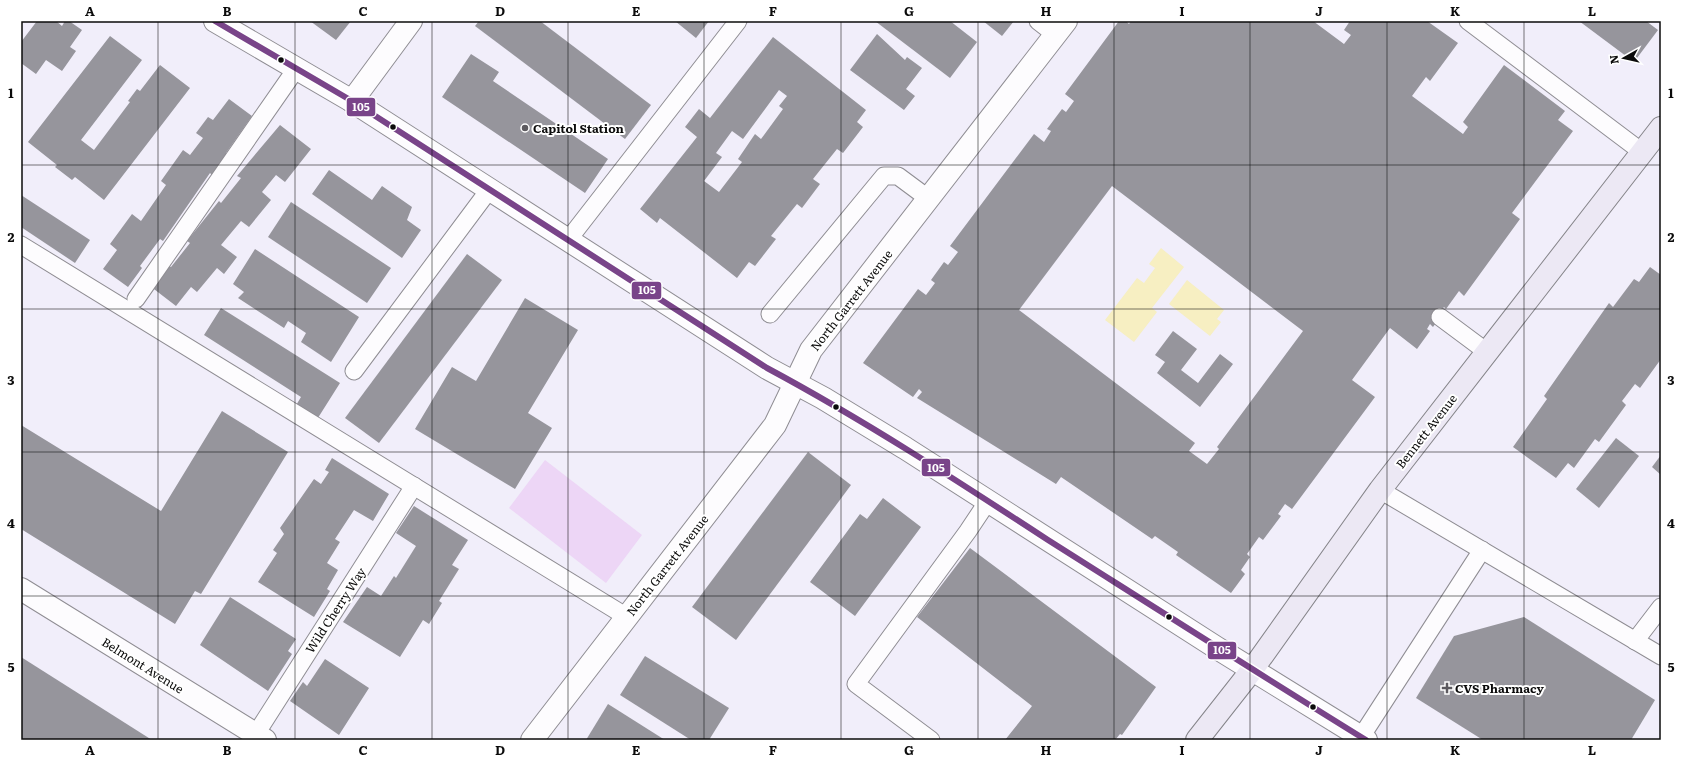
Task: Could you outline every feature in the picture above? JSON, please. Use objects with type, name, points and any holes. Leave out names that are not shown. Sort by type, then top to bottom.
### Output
[{"type":"street","points":[[215,21],[352,101],[767,368],[830,402],[1252,670],[1364,739]]},
{"type":"street","points":[[352,101],[411,21]]},
{"type":"street","name":"North Garrett Avenue","points":[[532,740],[775,425],[811,350],[1061,28]]},
{"type":"street","name":"Bennett Avenue","points":[[1197,740],[1252,670],[1380,490],[1661,128]]},
{"type":"street","name":"Belmont Avenue","points":[[21,589],[261,737]]},
{"type":"lane","points":[[568,240],[738,21]]},
{"type":"lane","points":[[1038,21],[1061,28]]},
{"type":"lane","points":[[1468,21],[1642,152]]},
{"type":"lane","points":[[136,299],[296,69]]},
{"type":"lane","points":[[770,314],[884,176],[898,176],[929,199]]},
{"type":"lane","points":[[354,371],[489,190]]},
{"type":"lane","points":[[21,245],[627,617]]},
{"type":"lane","points":[[1440,317],[1487,352]]},
{"type":"lane","name":"Wild Cherry Way","points":[[261,737],[414,486]]},
{"type":"lane","points":[[1380,490],[1661,656]]},
{"type":"lane","points":[[931,740],[856,684],[968,531],[988,501]]},
{"type":"lane","points":[[1364,739],[1482,550]]},
{"type":"lane","points":[[1635,641],[1661,607]]},
{"type":"shaded area","points":[[1161,248],[1184,267],[1152,308],[1157,312],[1134,342],[1105,320],[1137,278],[1144,283],[1155,268],[1149,264]]},
{"type":"shaded area","points":[[1187,280],[1224,310],[1217,319],[1221,322],[1210,336],[1169,304]]},
{"type":"shaded area","points":[[545,460],[642,535],[606,583],[509,508]]},
{"type":"building","points":[[37,21],[56,21],[62,26],[65,21],[69,21],[82,30],[70,47],[76,51],[62,71],[46,60],[36,74],[21,63],[21,42]]},
{"type":"building","points":[[310,21],[351,21],[336,40]]},
{"type":"building","points":[[479,21],[540,21],[651,105],[625,139],[475,26]]},
{"type":"building","points":[[675,21],[709,21],[696,38]]},
{"type":"building","points":[[875,21],[950,21],[977,42],[950,78]]},
{"type":"building","points":[[983,21],[1014,21],[1002,36]]},
{"type":"building","points":[[1119,21],[1126,21],[1129,24],[1131,21],[1313,21],[1344,44],[1351,35],[1344,30],[1350,21],[1427,21],[1458,43],[1430,81],[1426,77],[1412,96],[1463,134],[1468,127],[1463,122],[1504,65],[1565,111],[1558,120],[1573,131],[1512,213],[1520,219],[1464,296],[1459,291],[1446,309],[1444,307],[1440,312],[1443,313],[1433,327],[1430,324],[1427,329],[1430,331],[1417,349],[1390,328],[1352,380],[1375,397],[1292,509],[1285,504],[1278,514],[1281,516],[1263,540],[1259,537],[1247,554],[1250,557],[1241,570],[1245,574],[1231,593],[1176,555],[1178,552],[1155,536],[1152,539],[1061,477],[1056,484],[917,398],[922,392],[919,389],[913,397],[863,363],[918,289],[926,295],[935,283],[931,280],[944,262],[948,265],[958,252],[950,246],[1034,134],[1044,142],[1051,131],[1047,129],[1062,109],[1066,112],[1074,101],[1065,94]],"holes":[[[1112,186],[1303,331],[1217,447],[1219,449],[1207,464],[1189,451],[1195,443],[1019,310]]]},
{"type":"building","points":[[1579,21],[1646,21],[1658,30],[1634,62]]},
{"type":"building","points":[[877,34],[905,60],[907,57],[922,68],[906,89],[915,96],[904,110],[850,70]]},
{"type":"building","points":[[110,36],[142,60],[81,140],[94,150],[130,102],[128,101],[137,89],[140,91],[160,65],[190,88],[104,200],[75,177],[72,180],[55,167],[57,165],[28,142]]},
{"type":"building","points":[[773,37],[866,110],[857,122],[863,127],[843,153],[837,149],[813,179],[820,184],[802,208],[797,204],[771,236],[776,239],[755,266],[749,262],[737,278],[660,218],[657,223],[640,209],[697,137],[685,127],[699,109],[710,118]],"holes":[[[779,90],[787,96],[779,106],[783,109],[761,139],[755,134],[738,159],[742,162],[719,192],[704,181],[722,157],[716,153],[732,131],[743,139]]]},
{"type":"building","name":"Capitol Station","points":[[471,54],[499,72],[493,81],[608,159],[585,193],[442,97]]},
{"type":"building","points":[[229,99],[252,116],[226,153],[228,155],[213,176],[210,173],[163,241],[160,239],[140,266],[142,268],[128,287],[103,269],[117,250],[110,244],[132,214],[141,221],[166,185],[161,181],[183,150],[190,155],[203,138],[196,133],[208,117],[213,120]]},
{"type":"building","points":[[280,125],[311,149],[285,182],[276,175],[262,192],[271,200],[249,227],[241,221],[221,245],[237,257],[224,274],[217,268],[197,292],[191,287],[176,306],[150,286],[167,265],[171,267],[190,243],[187,241],[219,201],[221,203],[241,178],[237,176]]},
{"type":"building","points":[[329,170],[372,200],[382,186],[412,207],[407,220],[421,230],[402,258],[312,194]]},
{"type":"building","points":[[21,195],[90,240],[75,263],[21,227]]},
{"type":"building","points":[[291,202],[391,268],[367,303],[268,237]]},
{"type":"building","points":[[255,249],[359,317],[331,362],[301,342],[306,333],[288,321],[284,328],[238,298],[244,292],[233,284]]},
{"type":"building","points":[[467,254],[502,280],[379,443],[345,418]]},
{"type":"building","points":[[1650,267],[1661,275],[1661,359],[1640,388],[1635,384],[1622,401],[1626,405],[1599,442],[1595,439],[1574,468],[1568,463],[1556,478],[1513,447],[1547,399],[1544,396],[1609,303],[1613,307],[1634,279],[1639,282]]},
{"type":"building","points":[[525,298],[578,330],[528,413],[552,428],[515,489],[415,429],[452,367],[476,381]]},
{"type":"building","points":[[221,308],[340,383],[316,421],[295,407],[301,397],[204,335]]},
{"type":"building","points":[[1173,331],[1197,349],[1181,370],[1198,383],[1220,354],[1233,364],[1200,407],[1157,373],[1165,362],[1155,355]]},
{"type":"building","points":[[222,411],[288,452],[201,594],[195,591],[175,624],[21,529],[21,425],[161,511]]},
{"type":"building","points":[[1616,438],[1639,456],[1599,508],[1576,489]]},
{"type":"building","points":[[808,452],[851,485],[736,640],[692,607]]},
{"type":"building","points":[[1661,455],[1661,475],[1652,467]]},
{"type":"building","points":[[332,458],[389,494],[373,521],[354,510],[335,539],[340,542],[327,563],[338,570],[327,589],[330,591],[314,617],[258,582],[277,553],[273,550],[284,534],[280,528],[314,479],[321,484],[329,472],[325,470]]},
{"type":"building","points":[[883,498],[921,527],[855,616],[810,582],[860,514],[867,519]]},
{"type":"building","points":[[414,506],[468,540],[452,565],[459,569],[439,601],[442,603],[429,624],[423,620],[400,657],[343,622],[367,587],[381,596],[394,576],[396,578],[416,546],[396,533]]},
{"type":"building","points":[[970,548],[1156,687],[1122,735],[1120,734],[1115,740],[1005,740],[1032,706],[917,617]]},
{"type":"building","points":[[230,597],[296,639],[288,651],[292,654],[268,691],[200,645]]},
{"type":"building","name":"CVS Pharmacy","points":[[1524,617],[1655,700],[1631,740],[1483,740],[1416,698],[1454,636]]},
{"type":"building","points":[[645,656],[729,708],[709,740],[691,740],[620,695]]},
{"type":"building","points":[[21,657],[152,740],[21,740]]},
{"type":"building","points":[[325,659],[369,688],[339,735],[290,701],[303,682],[307,686]]},
{"type":"building","points":[[608,704],[665,740],[586,740]]},
{"type":"transit line","name":"105","points":[[215,21],[352,101],[767,368],[839,408],[909,451],[1366,740]]},
{"type":"place","name":"Capitol Station","points":[[525,128]]},
{"type":"place","name":"CVS Pharmacy","points":[[1447,688]]}]
